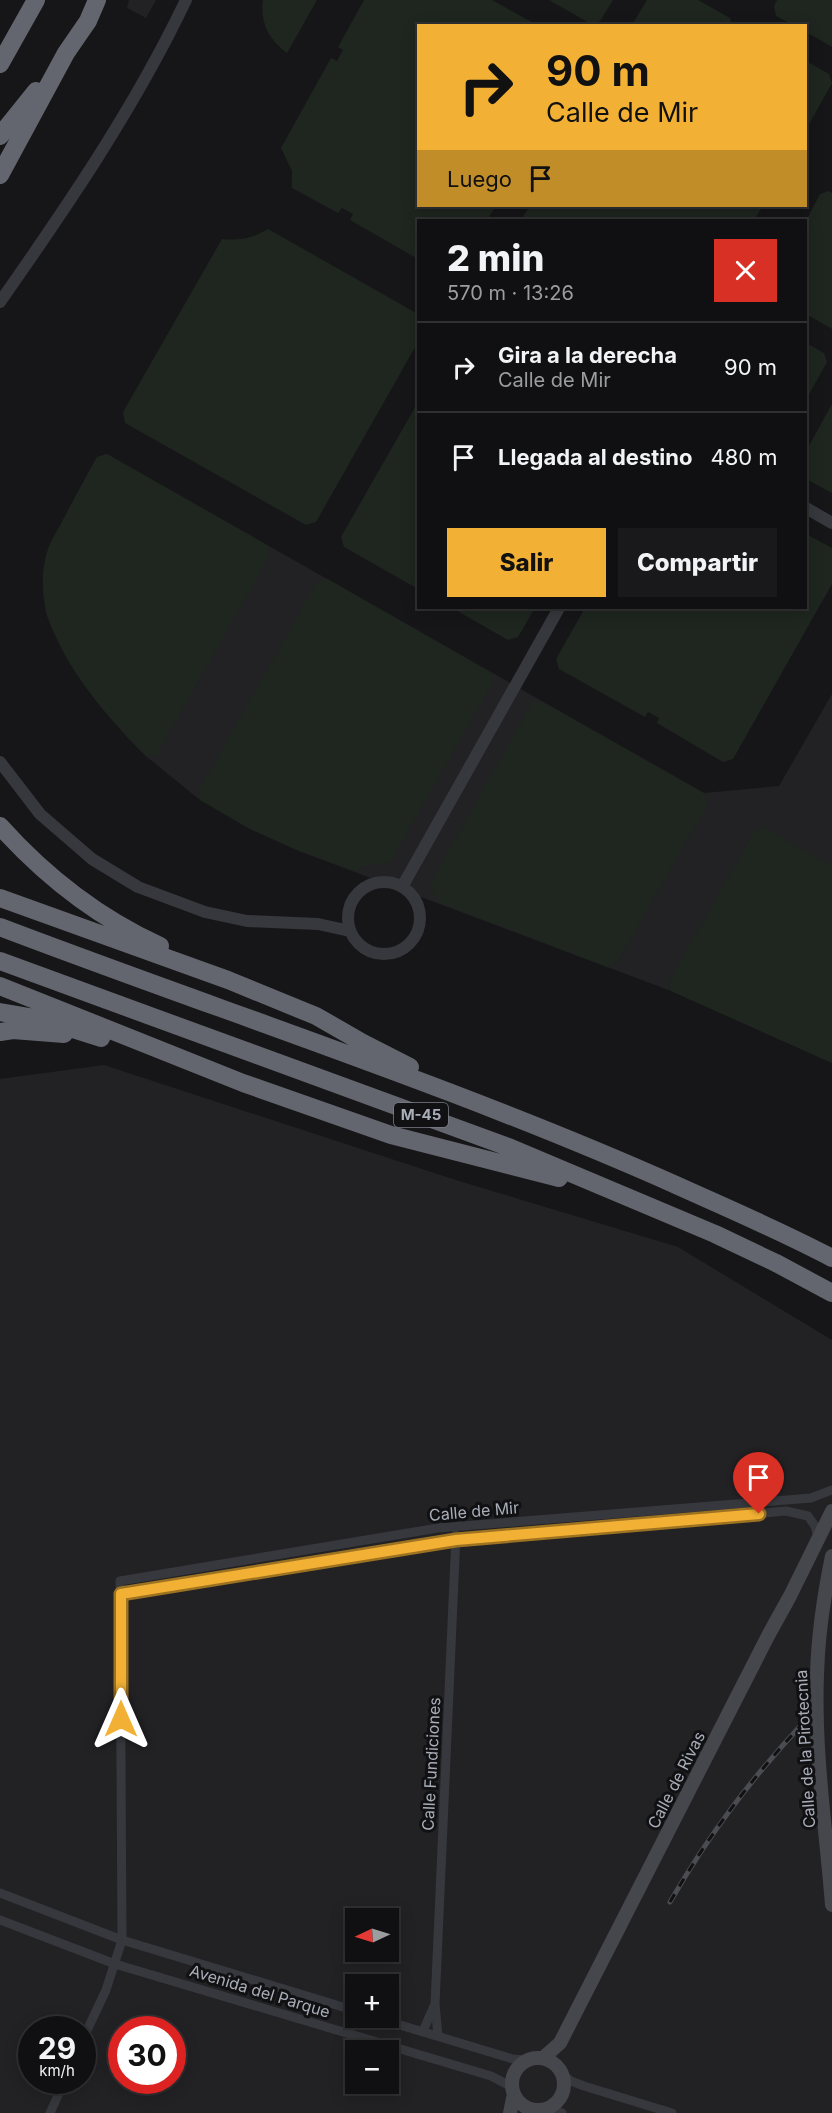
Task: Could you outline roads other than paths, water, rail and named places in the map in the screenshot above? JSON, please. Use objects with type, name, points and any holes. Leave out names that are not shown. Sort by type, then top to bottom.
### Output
[{"type":"highway","points":[[0,64],[36,0]]},
{"type":"highway","points":[[0,136],[66,53],[88,21],[97,0]]},
{"type":"highway","points":[[0,175],[66,53]]},
{"type":"highway","points":[[0,826],[52,877],[86,902],[152,942],[228,980]]},
{"type":"highway","points":[[0,898],[228,980],[316,1016],[425,1074],[446,1090]]},
{"type":"highway","name":"M-45","points":[[0,927],[446,1090],[598,1150],[791,1236],[832,1258]]},
{"type":"highway","name":"M-45","points":[[0,961],[511,1148],[715,1234],[832,1293]]},
{"type":"highway","points":[[0,986],[243,1083]]},
{"type":"highway","points":[[0,1012],[41,1019],[138,1049],[392,1135],[568,1180],[586,1180]]},
{"type":"highway","points":[[0,1032],[50,1032],[81,1036],[138,1049]]},
{"type":"main road","name":"Calle de Rivas","points":[[543,2058],[560,2043],[832,1511]]},
{"type":"main road","name":"Calle de la Pirotecnia","points":[[832,1556],[820,1629],[817,1676],[819,1756],[832,1905]]},
{"type":"main road","points":[[510,2113],[515,2071],[527,2060],[543,2058],[554,2064],[561,2074],[563,2082],[561,2094],[554,2104],[539,2110],[523,2105],[513,2091]]},
{"type":"street","points":[[0,302],[92,168],[131,104],[169,36],[186,0]]},
{"type":"street","points":[[807,509],[832,523]]},
{"type":"street","points":[[402,887],[559,609]]},
{"type":"street","points":[[0,762],[40,814],[92,859],[138,887],[205,912],[248,921],[318,924],[351,931]]},
{"type":"street","points":[[383,882],[402,887],[412,896],[419,915],[416,935],[404,948],[387,954],[369,951],[355,939],[351,931],[348,913],[357,895],[364,888],[383,882]]},
{"type":"street","points":[[318,924],[348,913]]},
{"type":"street","name":"Calle de Mir","points":[[819,1538],[808,1516],[786,1511],[456,1540],[121,1594],[120,1581],[438,1528],[811,1498],[832,1491]]},
{"type":"street","name":"Calle Fundiciones","points":[[438,2036],[435,2004],[457,1527]]},
{"type":"street","points":[[94,2016],[106,1990],[122,1940],[121,1594]]},
{"type":"street","name":"Avenida del Parque","points":[[0,1893],[122,1940],[345,2008]]},
{"type":"street","name":"Avenida del Parque","points":[[0,1920],[115,1964],[491,2076],[513,2091]]},
{"type":"street","name":"Calle Fundiciones","points":[[423,2031],[435,2004]]},
{"type":"street","points":[[399,2024],[513,2059],[527,2060]]},
{"type":"street","points":[[561,2074],[584,2086],[672,2113]]},
{"type":"street","points":[[50,2113],[58,2094]]},
{"type":"street","points":[[539,2110],[562,2113]]},
{"type":"railway","points":[[670,1902],[700,1853],[732,1808],[804,1722]]}]
